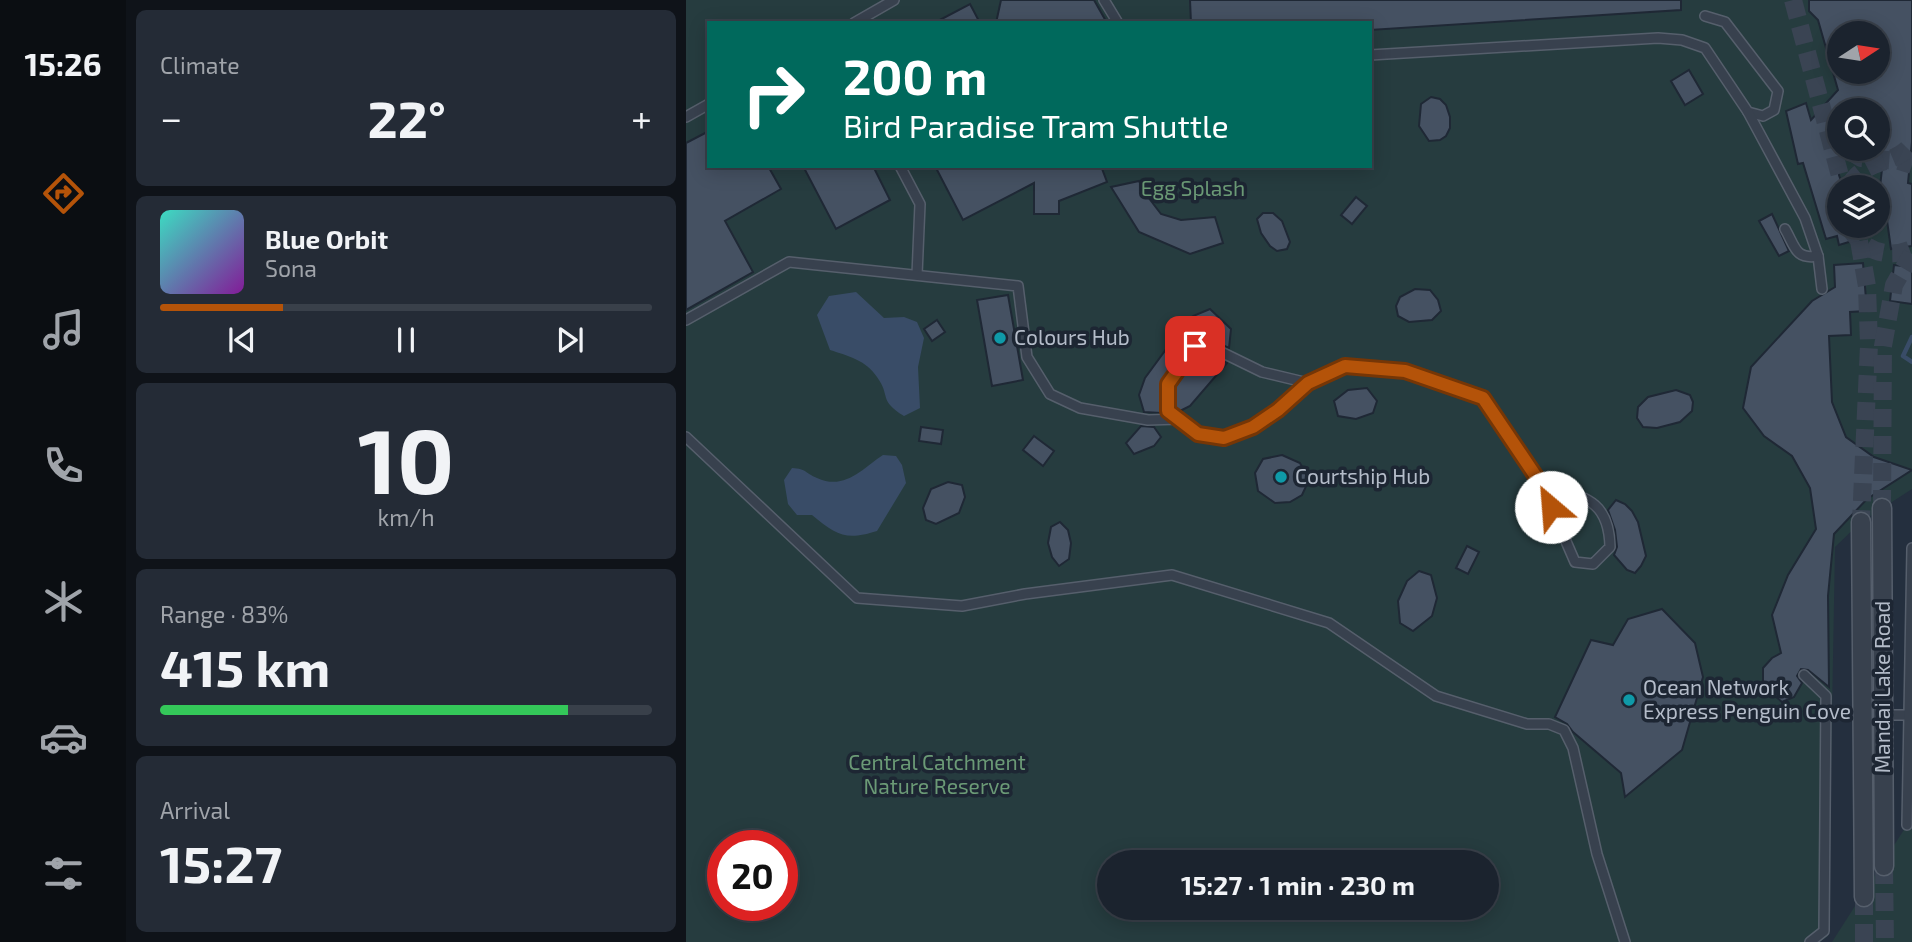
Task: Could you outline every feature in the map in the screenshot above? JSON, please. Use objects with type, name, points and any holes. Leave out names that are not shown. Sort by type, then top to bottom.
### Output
[{"type":"street","name":"Mandai Lake Road","points":[[1882,508],[1884,866]]},
{"type":"street","name":"Mandai Lake Road","points":[[1861,522],[1864,897]]},
{"type":"lane","points":[[857,21],[894,0]]},
{"type":"lane","points":[[1104,0],[1117,21]]},
{"type":"lane","points":[[1705,16],[1725,22],[1778,91],[1774,110],[1763,116],[1748,112]]},
{"type":"lane","points":[[1372,55],[1658,38],[1682,40],[1705,48],[1748,112],[1805,218],[1818,256],[1822,289]]},
{"type":"lane","points":[[686,117],[707,105]]},
{"type":"lane","points":[[901,168],[920,204],[917,275]]},
{"type":"lane","points":[[1785,229],[1799,254],[1806,258],[1818,256]]},
{"type":"lane","points":[[686,320],[789,262],[1018,286],[1027,357],[1050,394],[1080,408],[1148,420],[1179,419]]},
{"type":"lane","points":[[1308,383],[1262,372],[1217,350],[1195,346],[1168,384],[1168,411],[1198,434],[1224,438],[1253,427],[1278,410],[1308,383],[1345,366],[1405,371],[1483,398],[1541,484],[1576,562],[1593,564],[1609,547],[1609,531],[1605,517],[1589,499],[1541,484]]},
{"type":"lane","points":[[686,437],[857,598],[962,606],[1025,594],[1172,575],[1329,623],[1436,696],[1527,724],[1549,723],[1564,730],[1573,748],[1597,854],[1625,942]]},
{"type":"lane","points":[[1907,825],[1912,548]]},
{"type":"lane","points":[[1804,675],[1826,696],[1824,931],[1810,942]]},
{"type":"lane","points":[[1883,715],[1909,715]]},
{"type":"green space","points":[[686,0],[1912,0],[1912,489],[1861,522],[1835,547],[1828,936],[1820,942],[686,942]]},
{"type":"green space","points":[[1912,818],[1912,942],[1832,942],[1907,825]]},
{"type":"water","points":[[856,292],[884,318],[904,317],[917,322],[924,338],[918,367],[920,408],[904,416],[888,402],[881,383],[868,366],[830,350],[817,315],[829,296]]},
{"type":"water","points":[[883,455],[896,456],[902,465],[906,483],[877,531],[857,536],[842,534],[812,515],[797,515],[788,504],[784,480],[792,468],[836,482],[853,476]]},
{"type":"building","points":[[1001,0],[1094,0],[1106,21],[996,21]]},
{"type":"building","points":[[1190,0],[1681,0],[1681,10],[1372,30],[1372,21],[1191,21]]},
{"type":"building","points":[[1809,0],[1912,0],[1912,142],[1908,183],[1912,184],[1912,246],[1891,249],[1890,175],[1881,175],[1882,169],[1872,168],[1873,161],[1890,161],[1890,98],[1831,98],[1838,90],[1836,84],[1890,84],[1890,21],[1827,21],[1827,52],[1818,20],[1809,11]]},
{"type":"building","points":[[970,4],[979,21],[938,21]]},
{"type":"building","points":[[1689,70],[1703,94],[1685,105],[1671,81]]},
{"type":"building","points":[[1431,97],[1440,99],[1446,105],[1450,128],[1440,140],[1429,141],[1419,126],[1421,104]]},
{"type":"building","points":[[1827,102],[1827,161],[1839,161],[1839,175],[1827,175],[1827,238],[1830,238],[1826,239],[1803,163],[1798,164],[1786,111],[1806,103],[1811,120]]},
{"type":"building","points":[[707,132],[707,168],[769,168],[781,189],[725,221],[753,272],[686,310],[686,143]]},
{"type":"building","points":[[804,168],[874,168],[890,200],[836,229]]},
{"type":"building","points":[[936,168],[1102,168],[1107,182],[1059,201],[1059,214],[1034,214],[1034,183],[963,220]]},
{"type":"building","points":[[1139,181],[1161,214],[1181,220],[1215,217],[1223,243],[1190,254],[1139,232],[1111,187]]},
{"type":"building","points":[[1356,197],[1367,206],[1352,224],[1341,215]]},
{"type":"building","points":[[1263,213],[1273,213],[1282,221],[1290,242],[1287,249],[1277,251],[1261,233],[1257,219]]},
{"type":"building","points":[[1772,214],[1789,251],[1779,256],[1759,221]]},
{"type":"building","points":[[1837,238],[1859,238],[1859,239],[1839,245]]},
{"type":"building","points":[[1863,263],[1867,311],[1850,312],[1851,335],[1829,336],[1832,402],[1846,437],[1874,457],[1912,470],[1867,499],[1834,534],[1828,596],[1829,687],[1808,670],[1801,669],[1797,676],[1802,683],[1794,697],[1782,702],[1763,686],[1763,668],[1781,653],[1772,615],[1788,575],[1816,529],[1810,488],[1792,456],[1764,436],[1743,408],[1751,367],[1812,301],[1835,287],[1834,265]]},
{"type":"building","points":[[1894,265],[1912,267],[1912,304],[1890,301]]},
{"type":"building","points":[[1415,289],[1430,290],[1438,300],[1441,311],[1432,320],[1409,322],[1398,316],[1396,306],[1400,297]]},
{"type":"building","name":"Colours Hub","points":[[1008,295],[1023,380],[992,386],[977,300]]},
{"type":"building","points":[[1210,309],[1231,329],[1229,348],[1218,343],[1192,340],[1163,381],[1161,413],[1144,412],[1139,395],[1145,378],[1193,316]]},
{"type":"building","points":[[937,320],[945,332],[932,341],[924,329]]},
{"type":"building","points":[[1198,354],[1215,357],[1227,363],[1190,406],[1180,411],[1175,408],[1176,386]]},
{"type":"building","points":[[1367,388],[1377,401],[1373,413],[1356,419],[1338,416],[1334,401],[1348,390]]},
{"type":"building","points":[[1676,390],[1690,395],[1693,402],[1692,411],[1680,422],[1657,428],[1643,427],[1637,418],[1638,407],[1648,397]]},
{"type":"building","points":[[1141,426],[1154,427],[1161,437],[1154,446],[1134,454],[1126,443]]},
{"type":"building","points":[[921,427],[943,430],[941,444],[919,441]]},
{"type":"building","points":[[1034,436],[1054,451],[1043,466],[1023,450]]},
{"type":"building","name":"Courtship Hub","points":[[1282,455],[1300,463],[1309,480],[1302,495],[1290,502],[1275,503],[1258,491],[1255,473],[1263,459]]},
{"type":"building","points":[[948,482],[962,485],[965,497],[959,513],[936,524],[926,520],[923,508],[931,489]]},
{"type":"building","points":[[1616,500],[1632,511],[1638,522],[1646,556],[1635,573],[1627,570],[1614,555],[1617,547],[1615,530],[1608,510]]},
{"type":"building","points":[[1060,522],[1068,530],[1071,543],[1069,559],[1059,566],[1052,557],[1048,543],[1051,527]]},
{"type":"building","points":[[1467,546],[1479,552],[1468,574],[1456,568]]},
{"type":"building","points":[[1419,571],[1431,575],[1437,598],[1432,616],[1413,631],[1400,623],[1398,601],[1407,581]]},
{"type":"building","name":"Ocean Network Express Penguin Cove","points":[[1662,609],[1695,643],[1703,677],[1682,750],[1625,797],[1621,773],[1567,724],[1555,717],[1591,640],[1613,645],[1628,619]]},
{"type":"waterway","points":[[1912,337],[1903,356],[1912,362]]},
{"type":"tunnel","points":[[1793,0],[1840,175]]},
{"type":"tunnel","points":[[1858,175],[1871,166],[1898,156],[1912,143]]},
{"type":"tunnel","points":[[1890,160],[1912,165]]},
{"type":"tunnel","points":[[1857,238],[1868,247],[1884,253],[1912,249]]},
{"type":"tunnel","points":[[1859,241],[1867,286],[1869,345],[1861,522]]},
{"type":"tunnel","points":[[1882,508],[1883,346],[1894,285],[1912,254]]},
{"type":"tunnel","points":[[1884,866],[1885,942]]},
{"type":"tunnel","points":[[1864,897],[1864,942]]},
{"type":"place","name":"Colours Hub","points":[[1000,338]]},
{"type":"place","name":"Courtship Hub","points":[[1281,477]]},
{"type":"place","name":"Ocean Network Express Penguin Cove","points":[[1629,700]]},
{"type":"route","points":[[1195,346],[1168,384],[1168,411],[1198,434],[1224,438],[1253,427],[1278,410],[1308,383],[1345,366],[1405,371],[1483,398],[1541,484],[1551,507]]},
{"type":"park label","name":"Egg Splash","points":[[1193,189]]},
{"type":"park label","name":"Central Catchment Nature Reserve","points":[[937,775]]}]
